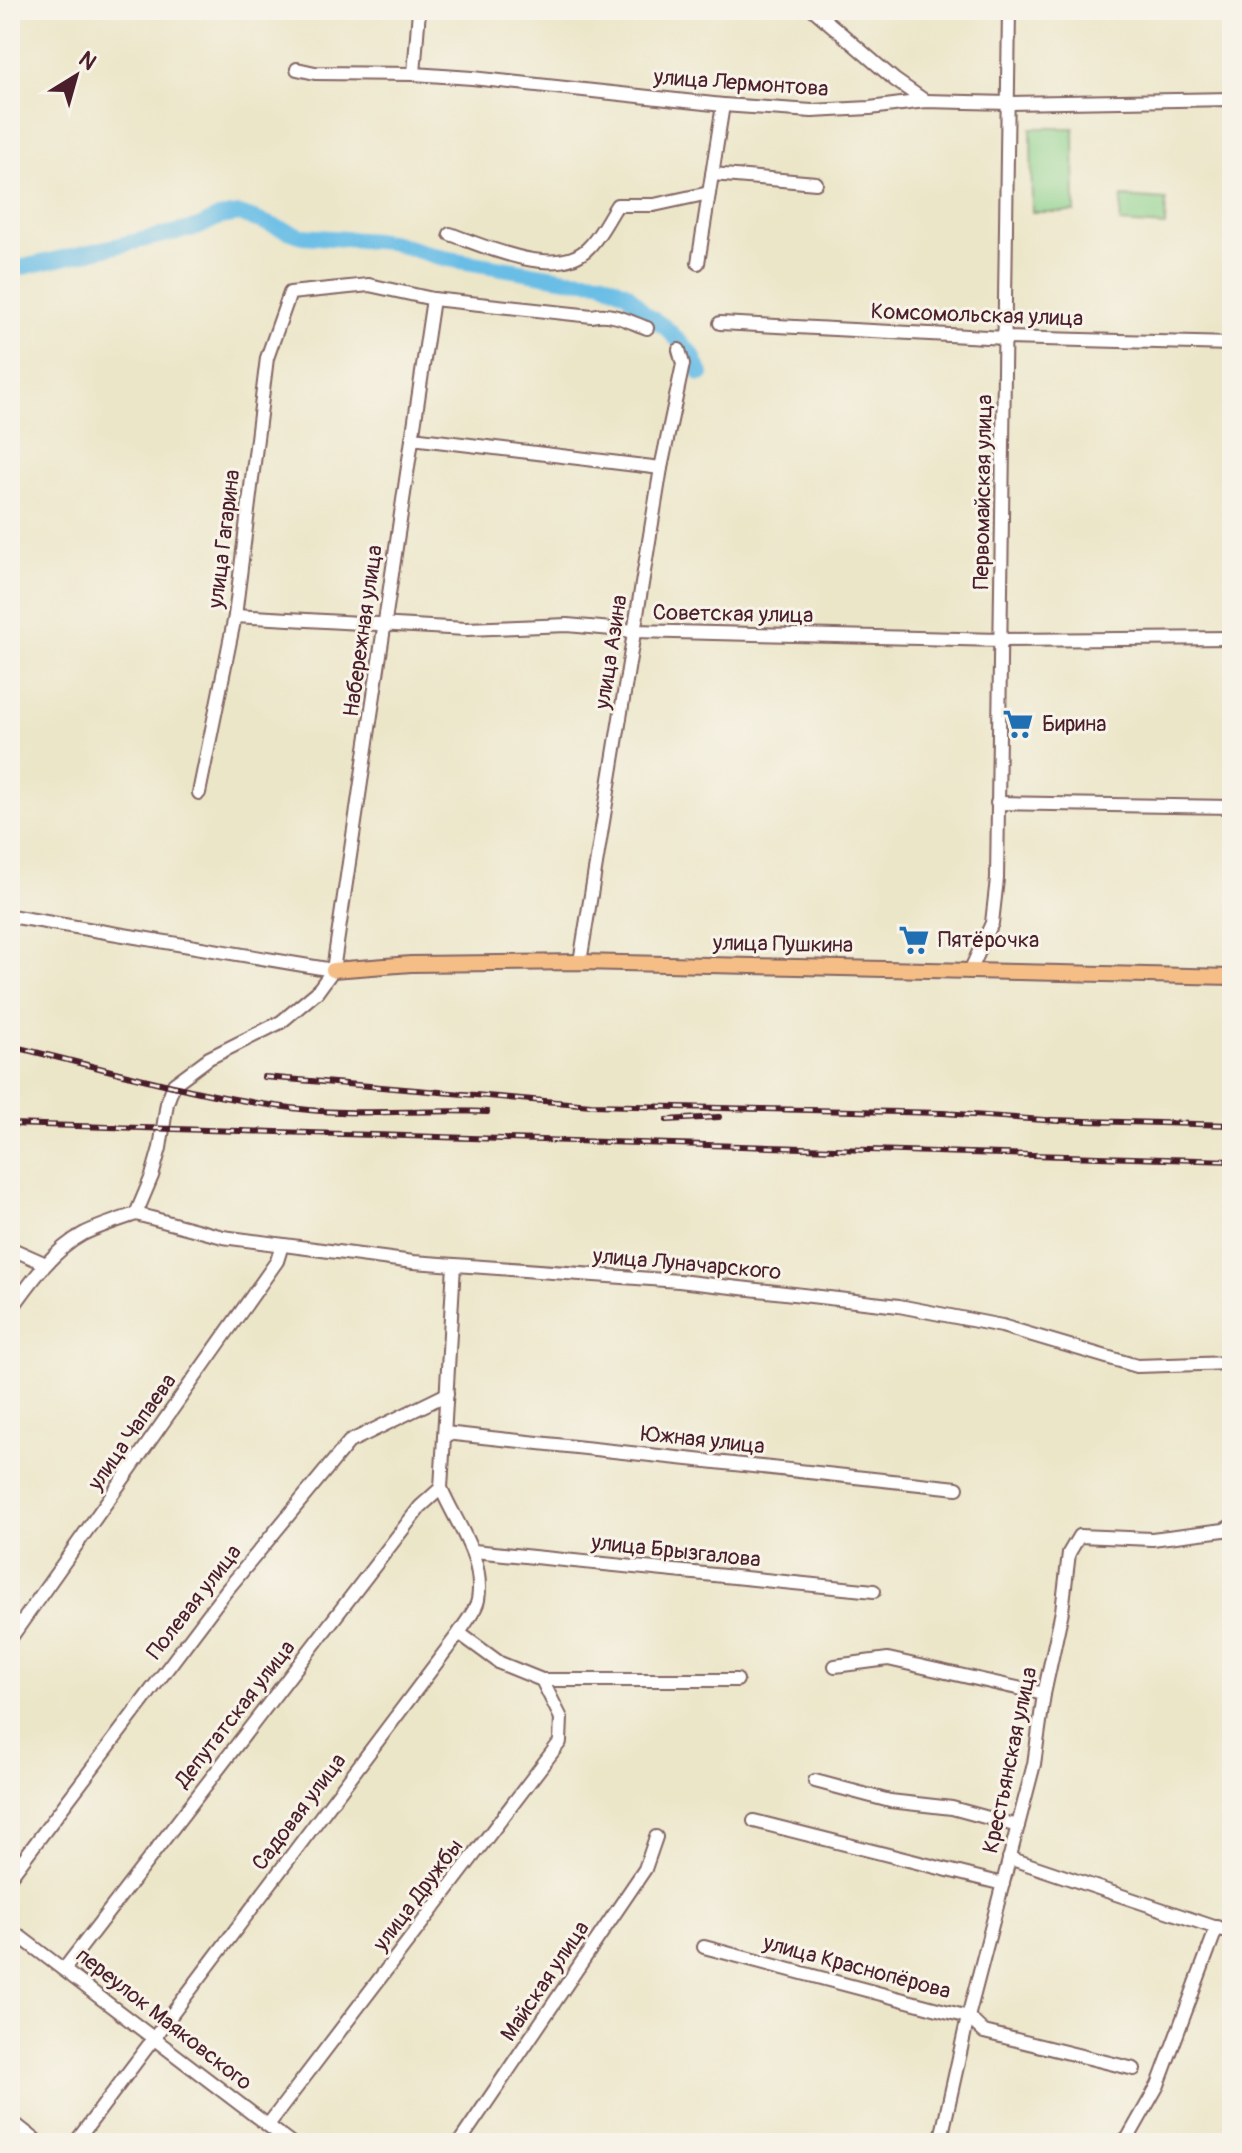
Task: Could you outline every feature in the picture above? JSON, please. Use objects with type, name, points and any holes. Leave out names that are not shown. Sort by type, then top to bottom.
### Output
[{"type":"main road","name":"улица Пушкина","points":[[333,970],[411,964],[580,962],[1232,977]]},
{"type":"street","points":[[414,74],[419,10]]},
{"type":"street","points":[[814,10],[895,80],[925,101]]},
{"type":"street","name":"Первомайская улица","points":[[971,969],[992,923],[996,904],[1009,10]]},
{"type":"street","name":"улица Лермонтова","points":[[297,69],[315,73],[414,74],[812,111],[925,101],[1009,103],[1232,99]]},
{"type":"street","points":[[698,263],[723,105]]},
{"type":"street","points":[[712,174],[816,183]]},
{"type":"street","points":[[450,234],[528,260],[562,261],[587,250],[617,205],[654,205],[709,193]]},
{"type":"street","name":"улица Гагарина","points":[[199,793],[235,616],[267,358],[290,293],[369,285],[433,299]]},
{"type":"street","points":[[433,299],[616,316],[647,328]]},
{"type":"street","name":"Набережная улица","points":[[333,970],[433,299]]},
{"type":"street","name":"Комсомольская улица","points":[[720,323],[1006,338],[1232,344]]},
{"type":"street","name":"улица Азина","points":[[580,962],[661,468],[683,364],[679,350]]},
{"type":"street","points":[[412,438],[661,468]]},
{"type":"street","name":"Советская улица","points":[[235,616],[466,629],[567,625],[635,631],[1000,640],[1232,638]]},
{"type":"street","points":[[997,803],[1232,807]]},
{"type":"street","points":[[10,916],[333,970],[317,992],[281,1022],[209,1058],[174,1084],[152,1176],[136,1214],[83,1234],[63,1248],[46,1264],[10,1311]]},
{"type":"street","name":"улица Луначарского","points":[[136,1214],[223,1237],[282,1245],[454,1265],[679,1281],[899,1306],[1002,1326],[1137,1366],[1232,1363]]},
{"type":"street","name":"улица Чапаева","points":[[10,1639],[277,1261],[282,1245]]},
{"type":"street","points":[[10,1248],[46,1264]]},
{"type":"street","points":[[441,1488],[454,1265]]},
{"type":"street","name":"Полевая улица","points":[[10,1877],[226,1591],[349,1442],[447,1394]]},
{"type":"street","name":"Южная улица","points":[[445,1433],[957,1488]]},
{"type":"street","name":"Садовая улица","points":[[75,2143],[459,1633],[478,1603],[474,1551],[441,1488]]},
{"type":"street","name":"Депутатская улица","points":[[65,1968],[420,1507],[441,1488]]},
{"type":"street","name":"Крестьянская улица","points":[[940,2143],[968,2017],[1034,1764],[1044,1694],[1062,1611],[1069,1553],[1079,1536],[1152,1539],[1224,1530],[1232,1525]]},
{"type":"street","name":"улица Брызгалова","points":[[474,1551],[874,1591]]},
{"type":"street","points":[[459,1633],[500,1663],[542,1680],[737,1680]]},
{"type":"street","points":[[835,1666],[888,1659],[1044,1694]]},
{"type":"street","name":"улица Дружбы","points":[[268,2125],[560,1742],[561,1718],[542,1680]]},
{"type":"street","points":[[815,1781],[890,1801],[952,1808],[1018,1826]]},
{"type":"street","points":[[754,1821],[1003,1884]]},
{"type":"street","name":"Майская улица","points":[[459,2143],[645,1869],[656,1837]]},
{"type":"street","points":[[1009,1858],[1232,1933]]},
{"type":"street","points":[[1122,2143],[1128,2138],[1158,2085],[1217,1927]]},
{"type":"street","name":"переулок Маяковского","points":[[10,1929],[291,2143]]},
{"type":"street","name":"улица Краснопёрова","points":[[704,1947],[968,2017],[984,2032],[1134,2069]]},
{"type":"street","points":[[10,2120],[39,2143]]},
{"type":"green space","points":[[1031,128],[1074,128],[1075,212],[1032,212]]},
{"type":"green space","points":[[1122,197],[1166,200],[1165,226],[1120,223]]},
{"type":"waterway","points":[[10,270],[199,227],[219,217],[240,214],[302,236],[390,242],[443,258],[567,279],[601,281],[627,293],[645,314],[665,327],[692,354],[701,374]]},
{"type":"railway","points":[[10,1046],[197,1091],[272,1105],[353,1112],[487,1112]]},
{"type":"railway","points":[[264,1077],[591,1105],[943,1113],[1059,1121]]},
{"type":"railway","points":[[667,1120],[719,1117]]},
{"type":"railway","points":[[1051,1120],[1232,1125]]},
{"type":"railway","points":[[10,1124],[1232,1161]]},
{"type":"place","name":"Бирина","points":[[1018,724]]},
{"type":"place","name":"Пятёрочка","points":[[914,940]]}]
